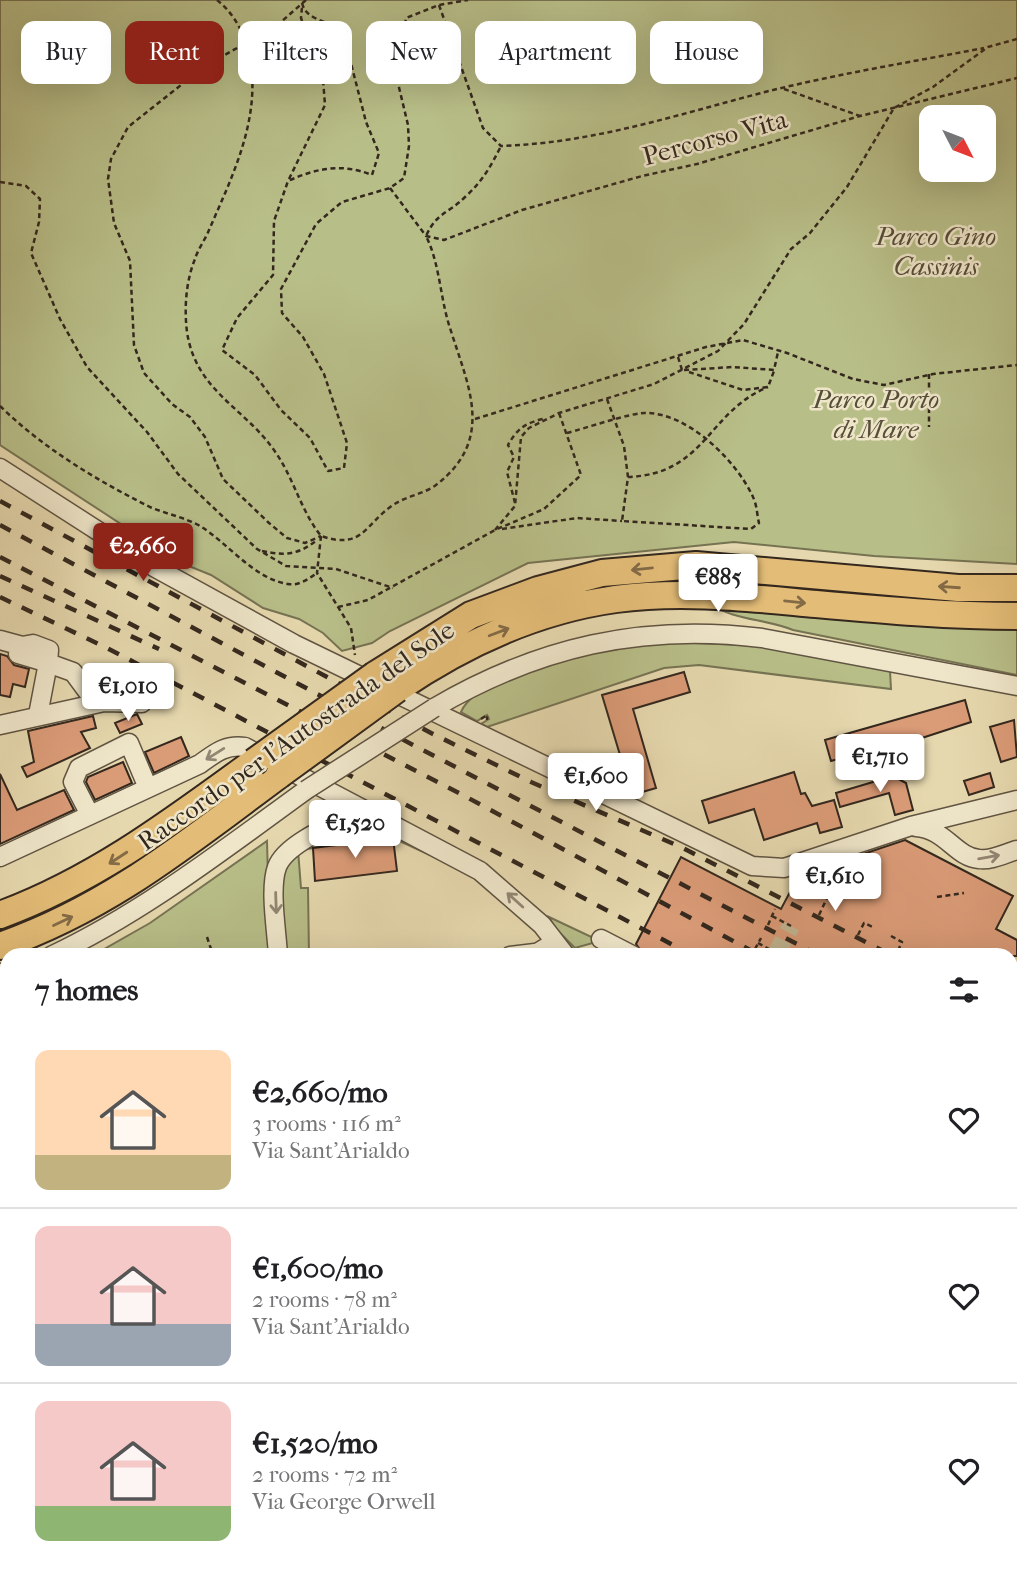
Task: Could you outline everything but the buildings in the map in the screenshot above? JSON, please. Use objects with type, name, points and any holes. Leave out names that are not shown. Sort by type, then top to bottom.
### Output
[{"type":"highway","name":"Raccordo per l'Autostrada del Sole","points":[[0,915],[74,884],[113,862],[254,762],[364,674],[471,615],[538,590],[601,573],[696,565],[958,588],[1017,588]]},
{"type":"highway","name":"Raccordo per l'Autostrada del Sole","points":[[0,946],[65,920],[127,887],[397,689],[470,644],[556,612],[614,599],[699,594],[1013,616]]},
{"type":"street","points":[[0,468],[154,568],[741,861],[760,868],[784,868],[911,826],[1017,800]]},
{"type":"street","points":[[68,948],[115,925],[150,903],[306,789],[434,708],[492,676],[540,658],[605,641],[660,633],[722,633],[762,638],[1017,686]]},
{"type":"street","points":[[0,640],[22,646],[18,654],[73,672],[96,703]]},
{"type":"street","points":[[38,715],[48,663]]},
{"type":"street","points":[[0,725],[96,703],[142,704]]},
{"type":"street","points":[[90,815],[73,782],[79,768],[128,743],[148,788]]},
{"type":"street","points":[[0,857],[200,764],[218,751],[236,746],[245,747],[488,876],[542,925],[559,948]]},
{"type":"street","points":[[961,852],[958,839],[960,827],[985,808]]},
{"type":"street","points":[[278,948],[275,881],[281,858],[296,845],[363,810]]},
{"type":"street","points":[[911,826],[941,833],[961,852],[985,859],[1017,850]]},
{"type":"street","points":[[601,939],[620,948]]},
{"type":"path","points":[[217,0],[238,22]]},
{"type":"path","points":[[304,2],[301,18],[323,79],[326,105],[288,181],[274,221],[273,275],[237,318],[222,350],[255,375],[281,410],[310,438],[328,471],[344,468],[347,443],[324,374],[303,337],[282,313],[281,289],[316,224],[342,202],[390,188],[404,178],[409,146],[408,125],[397,79],[406,18],[439,5],[468,0]]},
{"type":"path","points":[[282,21],[304,2]]},
{"type":"path","points":[[288,181],[316,168],[348,168],[372,175],[379,153],[366,122],[344,36],[335,25],[311,17],[304,2]]},
{"type":"path","points":[[439,5],[483,128],[501,146],[551,144],[664,122],[783,88],[1017,39]]},
{"type":"path","points":[[238,47],[205,66],[128,127],[111,159],[108,179],[114,223],[130,261],[134,345],[144,373],[198,427],[223,479],[288,538],[305,543],[321,536],[339,542],[350,541],[391,506],[435,486],[466,447],[475,419],[472,392],[435,272],[435,255],[426,236],[390,188]]},
{"type":"path","points":[[495,530],[516,506],[521,437],[529,428],[559,413],[654,384],[718,351],[744,324],[786,254],[810,233],[847,187],[894,108],[933,87],[988,47]]},
{"type":"path","name":"Percorso Vita","points":[[426,236],[444,240],[523,210],[642,176],[698,164],[860,116],[1017,78]]},
{"type":"path","points":[[253,84],[250,123],[221,203],[195,258],[186,307],[188,334],[201,374],[275,451],[293,489],[321,536],[317,573],[351,628],[357,671],[364,674]]},
{"type":"path","points":[[783,88],[860,116]]},
{"type":"path","points":[[426,236],[434,218],[463,200],[485,177],[501,146]]},
{"type":"path","points":[[0,182],[26,186],[40,198],[39,222],[31,253],[54,307],[87,367],[147,432],[177,474],[233,529],[259,550],[286,566],[336,569],[393,588]]},
{"type":"path","points":[[475,419],[553,392],[726,342],[743,340],[853,379],[884,384],[929,374],[1017,365]]},
{"type":"path","points":[[628,477],[679,465],[737,404],[768,387],[778,352]]},
{"type":"path","points":[[678,357],[682,370]]},
{"type":"path","points":[[682,370],[733,367],[774,370]]},
{"type":"path","points":[[682,370],[716,378],[743,390],[768,387]]},
{"type":"path","points":[[929,374],[929,427]]},
{"type":"path","points":[[607,399],[624,446],[628,477],[622,521]]},
{"type":"path","points":[[0,406],[65,457],[152,508],[197,525],[267,576],[288,585],[302,583],[317,573]]},
{"type":"path","points":[[495,530],[577,518],[751,529],[759,523],[754,498],[737,473],[696,429],[673,418],[644,412],[567,433]]},
{"type":"path","points":[[338,607],[368,600],[495,530],[544,509],[581,475],[559,413]]},
{"type":"path","points":[[516,506],[507,472],[514,457],[508,445],[517,430],[528,422],[548,418]]},
{"type":"path","points":[[259,550],[283,556],[304,550],[321,536]]},
{"type":"path","points":[[797,880],[822,892]]},
{"type":"path","points":[[937,897],[964,892]]},
{"type":"path","points":[[819,915],[828,896]]},
{"type":"path","points":[[768,925],[775,909]]},
{"type":"path","points":[[772,916],[791,926]]},
{"type":"path","points":[[858,935],[864,923],[875,928]]},
{"type":"path","points":[[891,936],[902,942],[899,948]]},
{"type":"path","points":[[207,937],[211,948]]},
{"type":"path","points":[[756,948],[761,938]]},
{"type":"path","points":[[758,943],[767,948]]},
{"type":"green space","points":[[0,0],[1017,0],[1017,564],[874,556],[734,542],[528,563],[390,631],[372,643],[342,651],[323,633],[299,619],[263,608],[211,575],[179,562],[0,445]]},
{"type":"green space","points":[[712,604],[1017,628],[1017,675],[793,630],[729,613]]},
{"type":"green space","points":[[646,641],[766,646],[890,671],[891,689],[699,665],[664,668],[487,727],[481,724],[489,719],[487,715],[477,721],[461,712],[472,697],[491,684],[516,673],[573,656]]},
{"type":"green space","points":[[357,817],[365,817],[480,878],[393,838],[298,850],[301,888],[308,888],[309,948],[281,948],[278,902],[280,874],[290,854]]},
{"type":"green space","points":[[267,841],[270,948],[106,948],[150,923]]},
{"type":"green space","points":[[549,917],[600,941],[575,948],[555,928]]},
{"type":"tunnel","points":[[779,948],[791,926]]},
{"type":"railway","points":[[0,501],[431,733],[531,782],[683,848],[877,948]]},
{"type":"railway","points":[[0,525],[413,745],[805,948]]},
{"type":"railway","points":[[0,557],[459,793],[746,948]]},
{"type":"railway","points":[[0,576],[159,649]]},
{"type":"railway","points":[[0,597],[107,648],[679,948]]},
{"type":"park label","name":"Parco Gino Cassinis","points":[[936,251]]},
{"type":"park label","name":"Parco Porto di Mare","points":[[876,414]]}]
